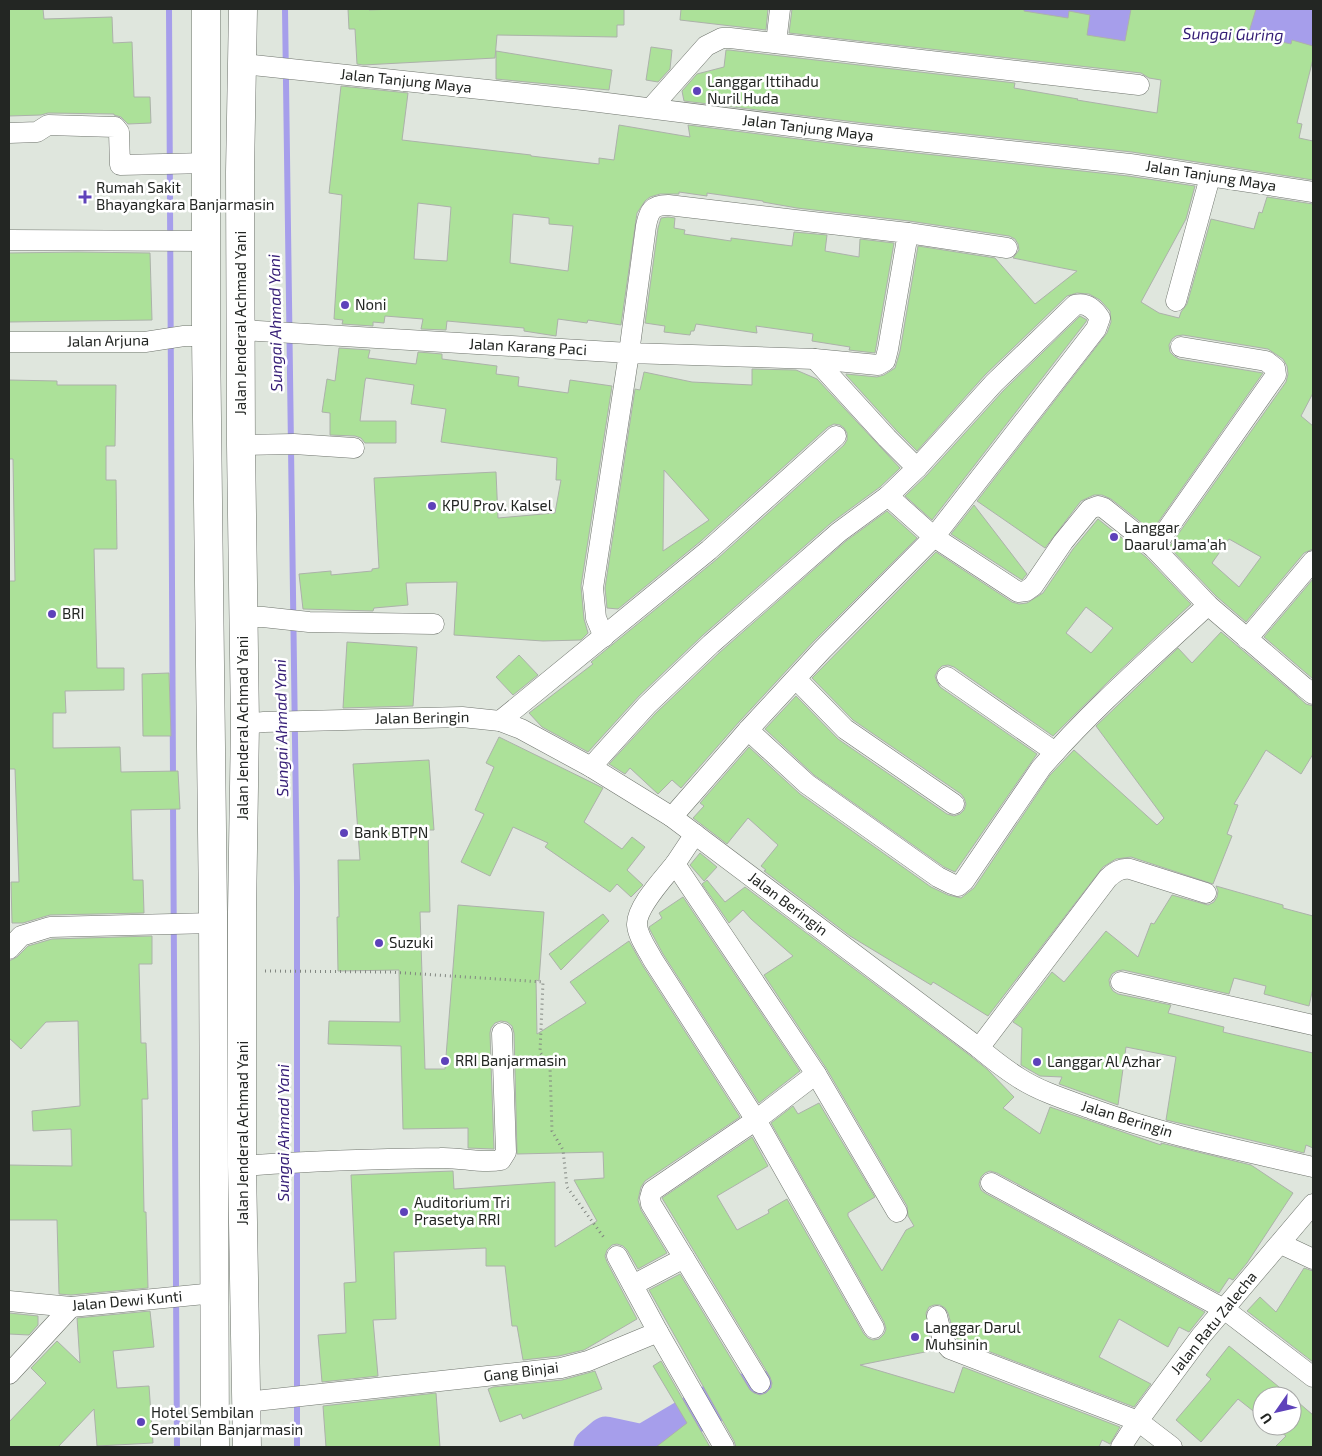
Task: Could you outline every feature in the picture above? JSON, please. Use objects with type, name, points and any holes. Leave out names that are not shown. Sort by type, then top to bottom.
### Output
[{"type":"highway","name":"Jalan Jenderal Achmad Yani","points":[[206,9],[207,242],[195,336],[213,918],[215,1447]]},
{"type":"highway","name":"Jalan Jenderal Achmad Yani","points":[[243,9],[253,65],[240,172],[254,330],[241,445],[255,618],[245,724],[242,912],[242,1166],[248,1447]]},
{"type":"highway","points":[[208,167],[240,172]]},
{"type":"highway","points":[[213,918],[242,912]]},
{"type":"street","points":[[776,43],[780,9]]},
{"type":"street","points":[[650,108],[706,46],[722,38],[1139,85]]},
{"type":"street","name":"Jalan Tanjung Maya","points":[[253,65],[650,108],[871,136],[1130,164],[1313,192]]},
{"type":"street","points":[[9,133],[37,132],[48,125],[114,127],[119,132],[120,165],[208,167]]},
{"type":"street","points":[[1176,301],[1210,177]]},
{"type":"street","points":[[604,637],[596,618],[593,588],[629,353],[647,219],[653,208],[658,205],[668,205],[908,233],[1007,248]]},
{"type":"street","name":"Jalan Karang Paci","points":[[254,330],[629,353],[815,359],[878,365],[886,361],[908,233]]},
{"type":"street","points":[[9,240],[207,242]]},
{"type":"street","points":[[591,767],[647,705],[711,644],[839,532],[888,496],[918,468],[994,383],[1075,306],[1078,304],[1087,306],[1098,315],[1100,321],[1096,329],[934,536],[748,730],[672,817]]},
{"type":"street","name":"Jalan Arjuna","points":[[9,342],[145,342],[195,336]]},
{"type":"street","points":[[1154,548],[1276,374],[1275,368],[1266,361],[1181,347]]},
{"type":"street","points":[[815,359],[887,438],[918,468]]},
{"type":"street","points":[[500,721],[709,550],[836,436]]},
{"type":"street","points":[[241,445],[294,444],[354,448]]},
{"type":"street","points":[[888,496],[934,536],[1018,592],[1026,591],[1033,586],[1063,542],[1094,507],[1100,506],[1108,510],[1154,548],[1208,605],[1313,694]]},
{"type":"street","points":[[1247,639],[1313,560]]},
{"type":"street","points":[[748,730],[807,784],[938,877],[956,886],[964,881],[1041,768],[1055,752],[1119,687],[1208,605]]},
{"type":"street","points":[[255,618],[309,622],[434,624]]},
{"type":"street","points":[[947,677],[1055,752]]},
{"type":"street","points":[[796,679],[845,729],[954,804]]},
{"type":"street","name":"Jalan Beringin","points":[[245,724],[462,717],[500,721],[546,742],[591,767],[672,817],[1019,1078],[1038,1088],[1116,1118],[1174,1134],[1313,1167]]},
{"type":"street","points":[[695,834],[676,864],[641,908],[637,917],[639,934],[653,960],[756,1120],[874,1328]]},
{"type":"street","points":[[676,864],[816,1074],[898,1212]]},
{"type":"street","points":[[979,1048],[1108,878],[1120,869],[1130,869],[1206,893]]},
{"type":"street","points":[[13,937],[50,926],[184,924],[213,918]]},
{"type":"street","points":[[1121,982],[1313,1025]]},
{"type":"street","points":[[242,1166],[452,1157],[490,1162],[501,1160],[506,1152],[502,1033]]},
{"type":"street","points":[[760,1383],[651,1204],[650,1198],[652,1191],[756,1120],[816,1074]]},
{"type":"street","points":[[991,1183],[1224,1309],[1313,1377]]},
{"type":"street","name":"Jalan Ratu Zalecha","points":[[1121,1447],[1201,1336],[1313,1204]]},
{"type":"street","points":[[1280,1244],[1313,1260]]},
{"type":"street","points":[[617,1256],[724,1447]]},
{"type":"street","points":[[633,1285],[684,1258]]},
{"type":"street","name":"Jalan Dewi Kunti","points":[[9,1301],[71,1308],[215,1292]]},
{"type":"street","points":[[9,1374],[71,1308]]},
{"type":"street","points":[[937,1316],[943,1342],[950,1349],[1138,1421],[1172,1447]]},
{"type":"street","name":"Gang Binjai","points":[[246,1402],[561,1368],[588,1362],[658,1332]]},
{"type":"water","name":"Sungai Guring","points":[[931,9],[1313,9],[1313,62],[1184,63],[1018,31]]},
{"type":"building","points":[[9,9],[43,9],[44,19],[112,17],[113,43],[132,42],[134,97],[150,97],[151,123],[128,124],[121,117],[114,114],[48,113],[9,116]]},
{"type":"building","points":[[348,9],[624,9],[624,25],[617,25],[617,37],[497,35],[495,58],[363,65],[357,64],[355,29],[349,29]]},
{"type":"building","points":[[681,9],[768,9],[766,30],[680,20]]},
{"type":"building","points":[[792,9],[1024,9],[1024,11],[1068,18],[1069,11],[1090,15],[1087,35],[1125,41],[1131,9],[1256,9],[1248,35],[1291,44],[1292,40],[1313,46],[1313,59],[1297,123],[1302,124],[1299,138],[1313,141],[1313,180],[1132,152],[863,123],[684,101],[682,91],[697,74],[724,67],[726,50],[729,50],[1015,83],[1014,88],[1157,113],[1161,80],[1149,78],[1141,73],[789,33]]},
{"type":"building","points":[[651,47],[672,50],[670,69],[658,82],[646,80]]},
{"type":"building","points":[[496,51],[612,70],[609,90],[496,79]]},
{"type":"building","points":[[341,86],[408,93],[402,140],[599,164],[599,158],[614,160],[619,125],[690,137],[688,125],[861,147],[1128,176],[1195,186],[1186,219],[1141,302],[1159,313],[1179,318],[1187,304],[1211,219],[1254,229],[1259,212],[1262,213],[1267,197],[1313,204],[1313,393],[1301,416],[1313,426],[1313,549],[1304,553],[1246,622],[1216,596],[1169,547],[1286,382],[1288,374],[1287,366],[1283,359],[1268,349],[1183,335],[1176,336],[1169,345],[1170,352],[1179,359],[1263,373],[1152,531],[1111,499],[1102,495],[1094,495],[1081,501],[1045,548],[977,501],[1107,333],[1111,322],[1110,311],[1100,300],[1089,294],[1077,293],[1067,296],[985,375],[917,451],[896,430],[846,374],[877,377],[895,368],[900,351],[918,246],[995,258],[1035,304],[1077,271],[1013,258],[1019,250],[1018,244],[1015,239],[1009,236],[909,221],[797,208],[707,193],[707,196],[679,192],[679,194],[660,194],[650,197],[645,201],[637,213],[621,325],[588,320],[587,323],[558,319],[556,336],[524,331],[524,328],[447,321],[446,330],[421,329],[423,319],[385,316],[384,323],[373,322],[373,326],[342,324],[343,320],[334,319],[342,195],[329,193]],"holes":[[[418,203],[451,207],[447,261],[414,259]],[[513,214],[549,218],[549,224],[573,226],[568,271],[510,263]],[[1229,539],[1261,557],[1239,587],[1212,563]]]},
{"type":"building","points":[[661,218],[675,218],[674,228],[685,230],[684,234],[731,241],[731,238],[792,246],[794,232],[827,235],[825,251],[859,257],[860,239],[894,243],[875,353],[849,350],[850,347],[812,341],[813,334],[756,326],[757,333],[696,324],[694,331],[691,331],[690,335],[664,332],[665,326],[645,323],[658,228]]},
{"type":"building","points":[[9,253],[150,253],[152,320],[9,322]]},
{"type":"building","points":[[1080,316],[1087,320],[1085,323],[932,520],[905,496],[926,476],[1003,391]]},
{"type":"building","points":[[339,348],[370,350],[368,358],[416,364],[418,352],[442,354],[442,359],[497,366],[496,374],[519,377],[518,386],[568,393],[570,380],[612,386],[581,586],[584,619],[588,633],[581,640],[543,641],[454,635],[457,582],[406,583],[408,605],[374,608],[373,611],[303,609],[299,574],[331,571],[331,575],[372,571],[372,569],[379,568],[374,478],[496,472],[498,518],[555,513],[561,480],[556,480],[557,458],[441,442],[446,409],[411,404],[414,385],[366,378],[365,381],[360,421],[396,421],[396,443],[365,443],[361,438],[355,436],[330,435],[330,413],[322,412],[327,379],[335,381]]},
{"type":"building","points":[[752,369],[796,370],[817,379],[900,468],[880,487],[831,523],[703,635],[639,696],[588,752],[542,727],[529,713],[593,664],[591,662],[717,559],[844,445],[847,440],[847,433],[840,425],[834,424],[828,427],[701,541],[618,609],[607,608],[605,588],[635,389],[640,390],[644,372],[692,382],[752,385]],"holes":[[[664,470],[709,520],[663,551]]]},
{"type":"building","points":[[9,380],[57,381],[57,385],[116,385],[115,446],[106,446],[106,480],[116,480],[117,549],[94,549],[97,668],[124,668],[124,690],[65,691],[66,713],[53,713],[53,748],[120,747],[121,772],[178,771],[180,809],[131,810],[133,880],[143,880],[144,913],[50,915],[23,923],[12,923],[11,882],[19,882],[15,769],[9,769],[9,581],[15,581],[13,459],[9,459]]},
{"type":"building","points":[[974,505],[1027,574],[1022,580],[951,534]]},
{"type":"building","points":[[887,511],[917,538],[813,642],[681,788],[672,780],[658,794],[630,768],[625,774],[609,764],[656,713],[719,653],[846,541]]},
{"type":"building","points":[[1098,519],[1146,557],[1191,604],[1053,736],[954,667],[942,666],[938,670],[935,676],[940,687],[1037,754],[955,872],[944,867],[814,775],[765,729],[796,696],[838,739],[947,814],[954,816],[960,814],[966,804],[961,794],[853,720],[812,678],[936,552],[1012,602],[1019,604],[1027,603],[1043,593],[1073,549]],"holes":[[[1086,607],[1113,628],[1091,653],[1066,633]]]},
{"type":"building","points":[[1313,579],[1313,679],[1264,637]]},
{"type":"building","points":[[1221,632],[1306,704],[1313,706],[1313,754],[1301,774],[1266,750],[1234,804],[1238,805],[1227,834],[1232,836],[1213,884],[1131,857],[1116,859],[1103,867],[988,1016],[933,982],[931,985],[850,936],[764,871],[766,870],[761,866],[778,845],[748,818],[727,844],[693,818],[704,806],[700,803],[749,747],[800,794],[931,887],[948,895],[961,898],[974,888],[1050,775],[1074,750],[1157,825],[1164,818],[1096,726],[1178,648],[1192,663]]},
{"type":"building","points":[[347,642],[417,647],[413,706],[343,708]]},
{"type":"building","points":[[519,655],[538,675],[513,695],[496,677]]},
{"type":"building","points":[[169,673],[171,736],[143,736],[142,674]]},
{"type":"building","points":[[499,737],[603,788],[584,822],[622,849],[632,837],[645,847],[627,870],[643,885],[631,897],[617,884],[610,892],[545,847],[548,843],[513,827],[490,876],[461,862],[484,814],[475,810],[494,767],[486,763]]},
{"type":"building","points":[[429,760],[434,830],[428,830],[430,912],[420,912],[425,1069],[445,1069],[458,905],[544,912],[539,981],[536,980],[537,1034],[586,1003],[570,982],[629,941],[740,1117],[645,1181],[641,1187],[638,1200],[641,1210],[667,1253],[638,1269],[623,1246],[612,1245],[607,1250],[605,1256],[607,1262],[637,1319],[584,1350],[559,1356],[523,1360],[517,1326],[512,1326],[505,1266],[486,1266],[486,1248],[394,1252],[396,1319],[373,1320],[378,1376],[322,1382],[318,1335],[346,1333],[344,1283],[356,1282],[351,1175],[453,1171],[454,1189],[555,1182],[555,1247],[597,1221],[574,1180],[604,1178],[603,1152],[517,1154],[514,1033],[512,1026],[507,1022],[495,1023],[490,1033],[494,1149],[468,1148],[468,1128],[403,1129],[401,1046],[328,1044],[329,1021],[400,1022],[399,970],[338,971],[338,860],[360,860],[353,764]]},
{"type":"building","points":[[700,853],[717,867],[704,881],[690,865]]},
{"type":"building","points":[[707,880],[725,902],[745,887],[972,1057],[988,1070],[1014,1097],[1003,1108],[1040,1134],[1050,1107],[1161,1145],[1161,1143],[1251,1165],[1293,1193],[1247,1263],[1233,1280],[1229,1278],[1219,1293],[997,1173],[990,1171],[981,1177],[979,1184],[981,1190],[985,1193],[1205,1312],[1189,1332],[1179,1327],[1168,1347],[1119,1319],[1099,1357],[1151,1384],[1134,1407],[972,1345],[972,1343],[969,1344],[957,1339],[954,1335],[948,1313],[940,1305],[929,1307],[926,1313],[931,1344],[935,1350],[860,1365],[954,1393],[963,1367],[1120,1427],[1110,1444],[1102,1440],[1099,1447],[736,1447],[649,1290],[680,1274],[750,1390],[760,1395],[766,1393],[771,1388],[772,1383],[662,1198],[752,1137],[768,1166],[717,1196],[737,1230],[769,1213],[768,1210],[787,1199],[864,1334],[873,1340],[879,1339],[884,1334],[886,1329],[884,1322],[771,1123],[793,1106],[798,1114],[819,1103],[875,1197],[848,1213],[848,1216],[882,1271],[906,1230],[914,1226],[908,1216],[907,1206],[826,1068],[764,975],[793,956],[743,910],[729,923],[702,884]]},
{"type":"building","points":[[1216,886],[1283,905],[1283,908],[1313,916],[1313,988],[1309,1006],[1264,994],[1266,986],[1234,978],[1229,994],[1123,970],[1112,974],[1109,980],[1110,986],[1118,994],[1171,1005],[1168,1013],[1224,1027],[1223,1032],[1313,1053],[1313,1148],[1306,1145],[1304,1153],[1166,1120],[1176,1057],[1126,1047],[1118,1105],[1059,1084],[1062,1077],[1040,1076],[1021,1065],[1022,1028],[1013,1022],[1052,972],[1064,982],[1106,931],[1138,957],[1151,923],[1154,924],[1172,895],[1208,905],[1214,902],[1217,897],[1218,891]]},
{"type":"building","points":[[683,897],[800,1071],[759,1103],[663,954],[650,930],[649,927],[662,918],[659,913]]},
{"type":"building","points":[[603,914],[609,921],[561,970],[549,954]]},
{"type":"building","points":[[152,936],[152,964],[139,964],[141,1043],[146,1043],[148,1099],[142,1099],[144,1212],[146,1212],[148,1288],[71,1295],[59,1294],[57,1220],[9,1220],[9,1165],[72,1166],[71,1129],[33,1131],[32,1111],[80,1106],[78,1021],[46,1022],[21,1049],[9,1038],[9,961],[17,957],[28,946],[52,939]]},
{"type":"building","points":[[1304,1268],[1313,1271],[1313,1362],[1247,1311],[1260,1297],[1276,1312]]},
{"type":"building","points":[[150,1311],[154,1347],[113,1351],[117,1388],[149,1386],[153,1443],[97,1446],[94,1409],[58,1447],[9,1447],[9,1422],[46,1383],[31,1368],[57,1341],[80,1363],[77,1318]]},
{"type":"building","points":[[9,1313],[38,1316],[38,1325],[29,1335],[9,1334]]},
{"type":"building","points":[[1229,1346],[1278,1386],[1252,1386],[1252,1410],[1238,1399],[1201,1442],[1176,1420],[1211,1379],[1206,1375]]},
{"type":"building","points":[[661,1361],[710,1447],[656,1447],[687,1423],[653,1366]]},
{"type":"building","points":[[595,1371],[602,1389],[523,1419],[521,1414],[500,1422],[488,1389],[562,1380]]},
{"type":"building","points":[[436,1393],[440,1447],[326,1447],[323,1406]]},
{"type":"building","points":[[1302,1406],[1313,1415],[1313,1447],[1275,1447],[1286,1436],[1302,1436]]},
{"type":"waterway","name":"Sungai Ahmad Yani","points":[[169,9],[173,777]]},
{"type":"waterway","name":"Sungai Ahmad Yani","points":[[285,9],[297,886],[297,1447]]},
{"type":"waterway","name":"Sungai Ahmad Yani","points":[[173,802],[177,1447]]},
{"type":"waterway","points":[[593,1447],[606,1436],[643,1444],[709,1405],[735,1394],[818,1385]]},
{"type":"place","name":"Langgar Ittihadu Nuril Huda","points":[[697,91]]},
{"type":"place","name":"Rumah Sakit Bhayangkara Banjarmasin","points":[[85,197]]},
{"type":"place","name":"Noni","points":[[345,305]]},
{"type":"place","name":"KPU Prov. Kalsel","points":[[432,506]]},
{"type":"place","name":"Langgar Daarul Jama'ah","points":[[1114,537]]},
{"type":"place","name":"BRI","points":[[52,614]]},
{"type":"place","name":"Bank BTPN","points":[[344,833]]},
{"type":"place","name":"Suzuki","points":[[379,943]]},
{"type":"place","name":"RRI Banjarmasin","points":[[445,1061]]},
{"type":"place","name":"Langgar Al Azhar","points":[[1037,1062]]},
{"type":"place","name":"Auditorium Tri Prasetya RRI","points":[[404,1212]]},
{"type":"place","name":"Langgar Darul Muhsinin","points":[[915,1337]]},
{"type":"place","name":"Hotel Sembilan Sembilan Banjarmasin","points":[[141,1422]]}]
